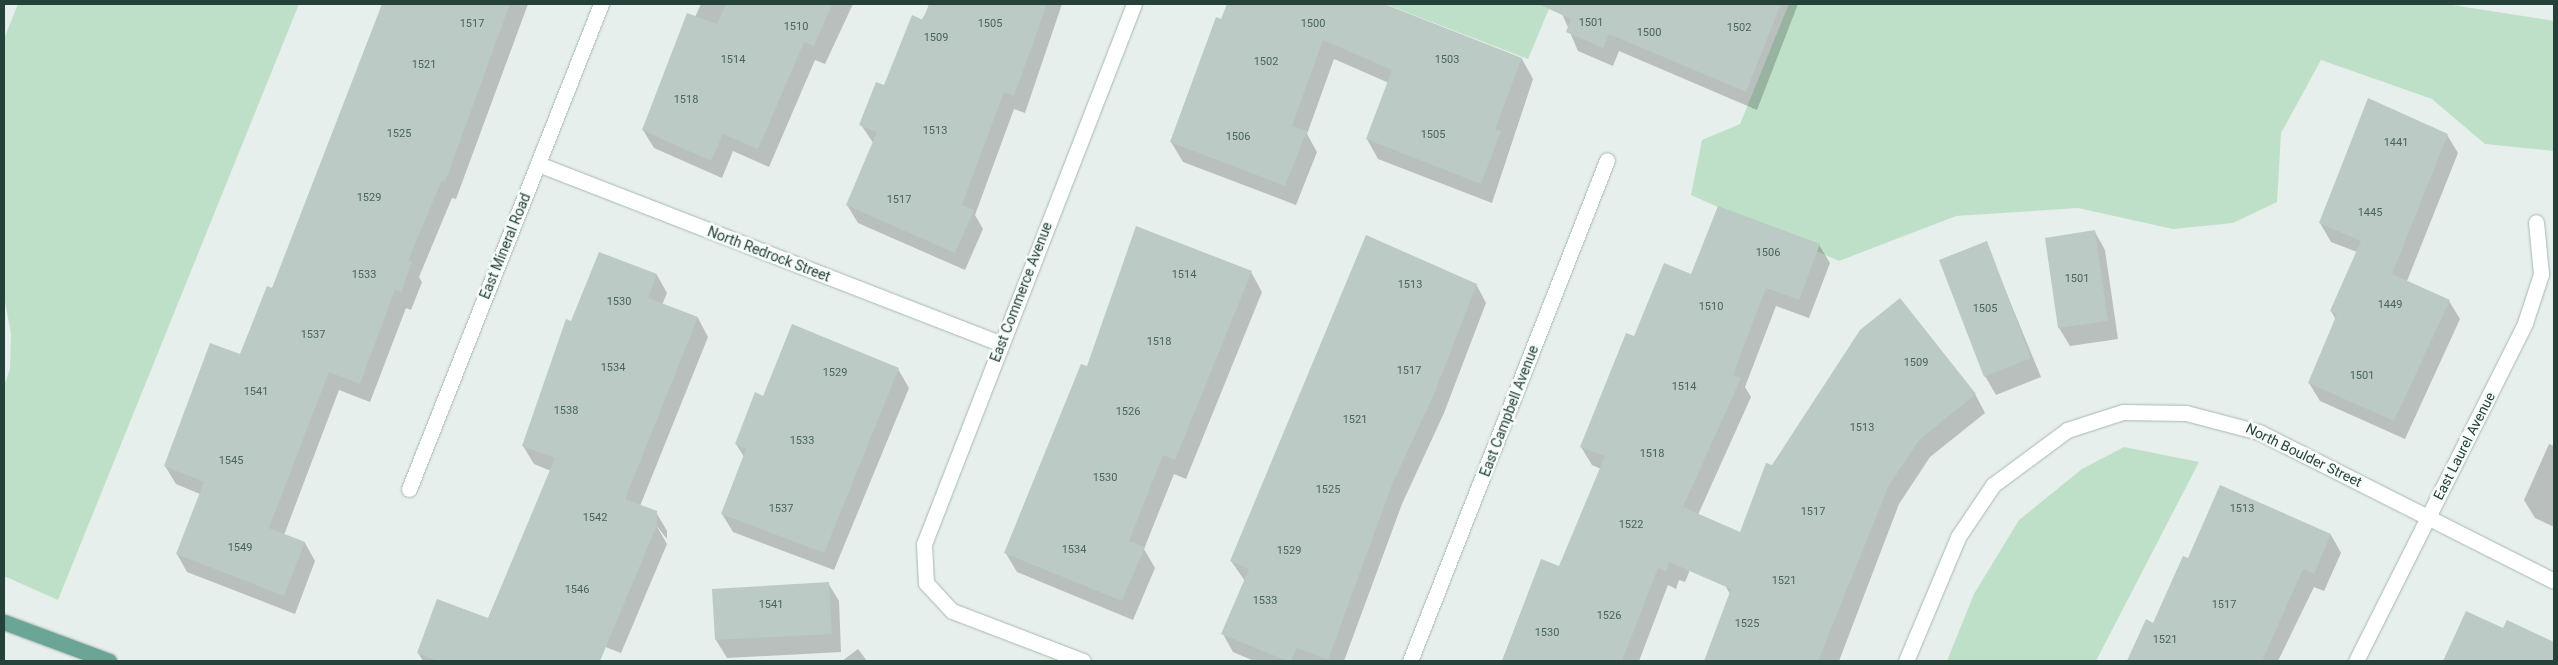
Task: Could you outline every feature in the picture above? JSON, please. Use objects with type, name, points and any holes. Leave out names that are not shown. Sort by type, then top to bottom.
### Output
[{"type":"main road","points":[[4,622],[109,661]]},
{"type":"street","name":"East Mineral Road","points":[[409,489],[601,4]]},
{"type":"street","name":"East Commerce Avenue","points":[[1083,661],[952,611],[926,584],[922,564],[929,525],[1134,4]]},
{"type":"street","name":"East Campbell Avenue","points":[[1410,661],[1608,160]]},
{"type":"street","name":"North Redrock Street","points":[[538,164],[1001,344]]},
{"type":"street","name":"East Laurel Avenue","points":[[2356,661],[2534,300],[2541,274],[2536,222]]},
{"type":"street","name":"North Boulder Street","points":[[1906,661],[1958,537],[1993,485],[2067,430],[2123,412],[2169,412],[2211,417],[2259,432],[2554,581]]},
{"type":"green space","points":[[18,4],[299,4],[58,600],[4,576],[4,386],[10,369],[11,334],[4,296],[4,39]]},
{"type":"green space","points":[[1385,4],[1551,4],[1528,59]]},
{"type":"green space","points":[[1789,4],[2446,4],[2554,21],[2554,151],[2485,144],[2432,99],[2321,60],[2281,133],[2277,202],[2233,223],[2173,229],[2078,208],[1956,216],[1839,261],[1691,195],[1702,140],[1740,124]]},
{"type":"green space","points":[[2124,447],[2199,462],[2096,661],[1947,661],[1974,594],[2019,520],[2082,469]]},
{"type":"building","points":[[382,4],[510,4],[445,182],[442,180],[408,261],[412,262],[401,292],[395,290],[360,384],[329,372],[269,528],[305,542],[284,596],[176,554],[204,482],[164,466],[210,343],[240,354],[267,286],[272,288]]},
{"type":"building","points":[[726,4],[832,4],[814,46],[804,42],[758,149],[723,134],[711,161],[642,130],[687,13],[717,24]]},
{"type":"building","points":[[929,4],[1047,4],[1014,96],[1004,92],[962,205],[974,210],[955,253],[846,205],[877,132],[859,125],[876,82],[884,85],[912,15],[923,20]]},
{"type":"building","points":[[1227,4],[1384,4],[1522,58],[1495,129],[1501,131],[1481,184],[1366,139],[1392,70],[1323,40],[1292,126],[1307,131],[1285,186],[1170,142],[1216,17],[1221,19]]},
{"type":"building","points":[[1538,4],[1781,4],[1746,92],[1609,34],[1603,48],[1566,32],[1571,19]]},
{"type":"building","points":[[2368,98],[2448,134],[2392,274],[2450,300],[2394,421],[2308,383],[2337,314],[2330,311],[2361,241],[2319,223]]},
{"type":"building","points":[[1718,206],[1820,244],[1799,300],[1766,288],[1733,375],[1741,378],[1683,507],[1740,532],[1766,463],[1772,465],[1860,330],[1900,298],[1976,394],[1920,439],[1889,485],[1818,661],[1704,661],[1731,589],[1669,562],[1666,571],[1658,568],[1622,661],[1502,661],[1541,559],[1559,566],[1605,456],[1580,447],[1626,333],[1634,336],[1664,263],[1691,274]]},
{"type":"building","points":[[1136,226],[1252,271],[1175,460],[1163,455],[1129,541],[1145,547],[1122,601],[1004,553],[1081,364],[1087,366]]},
{"type":"building","points":[[2095,230],[2108,321],[2058,328],[2045,238]]},
{"type":"building","points":[[1366,235],[1477,284],[1434,394],[1392,485],[1328,660],[1297,648],[1291,661],[1287,661],[1221,634],[1249,569],[1230,561]]},
{"type":"building","points":[[1987,241],[2031,358],[1984,377],[1939,260]]},
{"type":"building","points":[[599,252],[657,274],[648,298],[698,317],[625,499],[657,511],[657,525],[600,661],[438,661],[417,653],[437,599],[488,618],[555,458],[522,446],[566,319],[571,321]]},
{"type":"building","points":[[792,324],[899,368],[824,553],[721,514],[746,449],[735,444],[755,392],[763,396]]},
{"type":"building","points":[[2220,485],[2331,534],[2314,574],[2303,569],[2262,661],[2127,661],[2146,619],[2153,623],[2183,556],[2188,558]]},
{"type":"building","points":[[829,582],[832,634],[715,640],[712,589]]},
{"type":"building","points":[[2466,611],[2503,628],[2507,620],[2554,642],[2554,661],[2443,661]]}]
